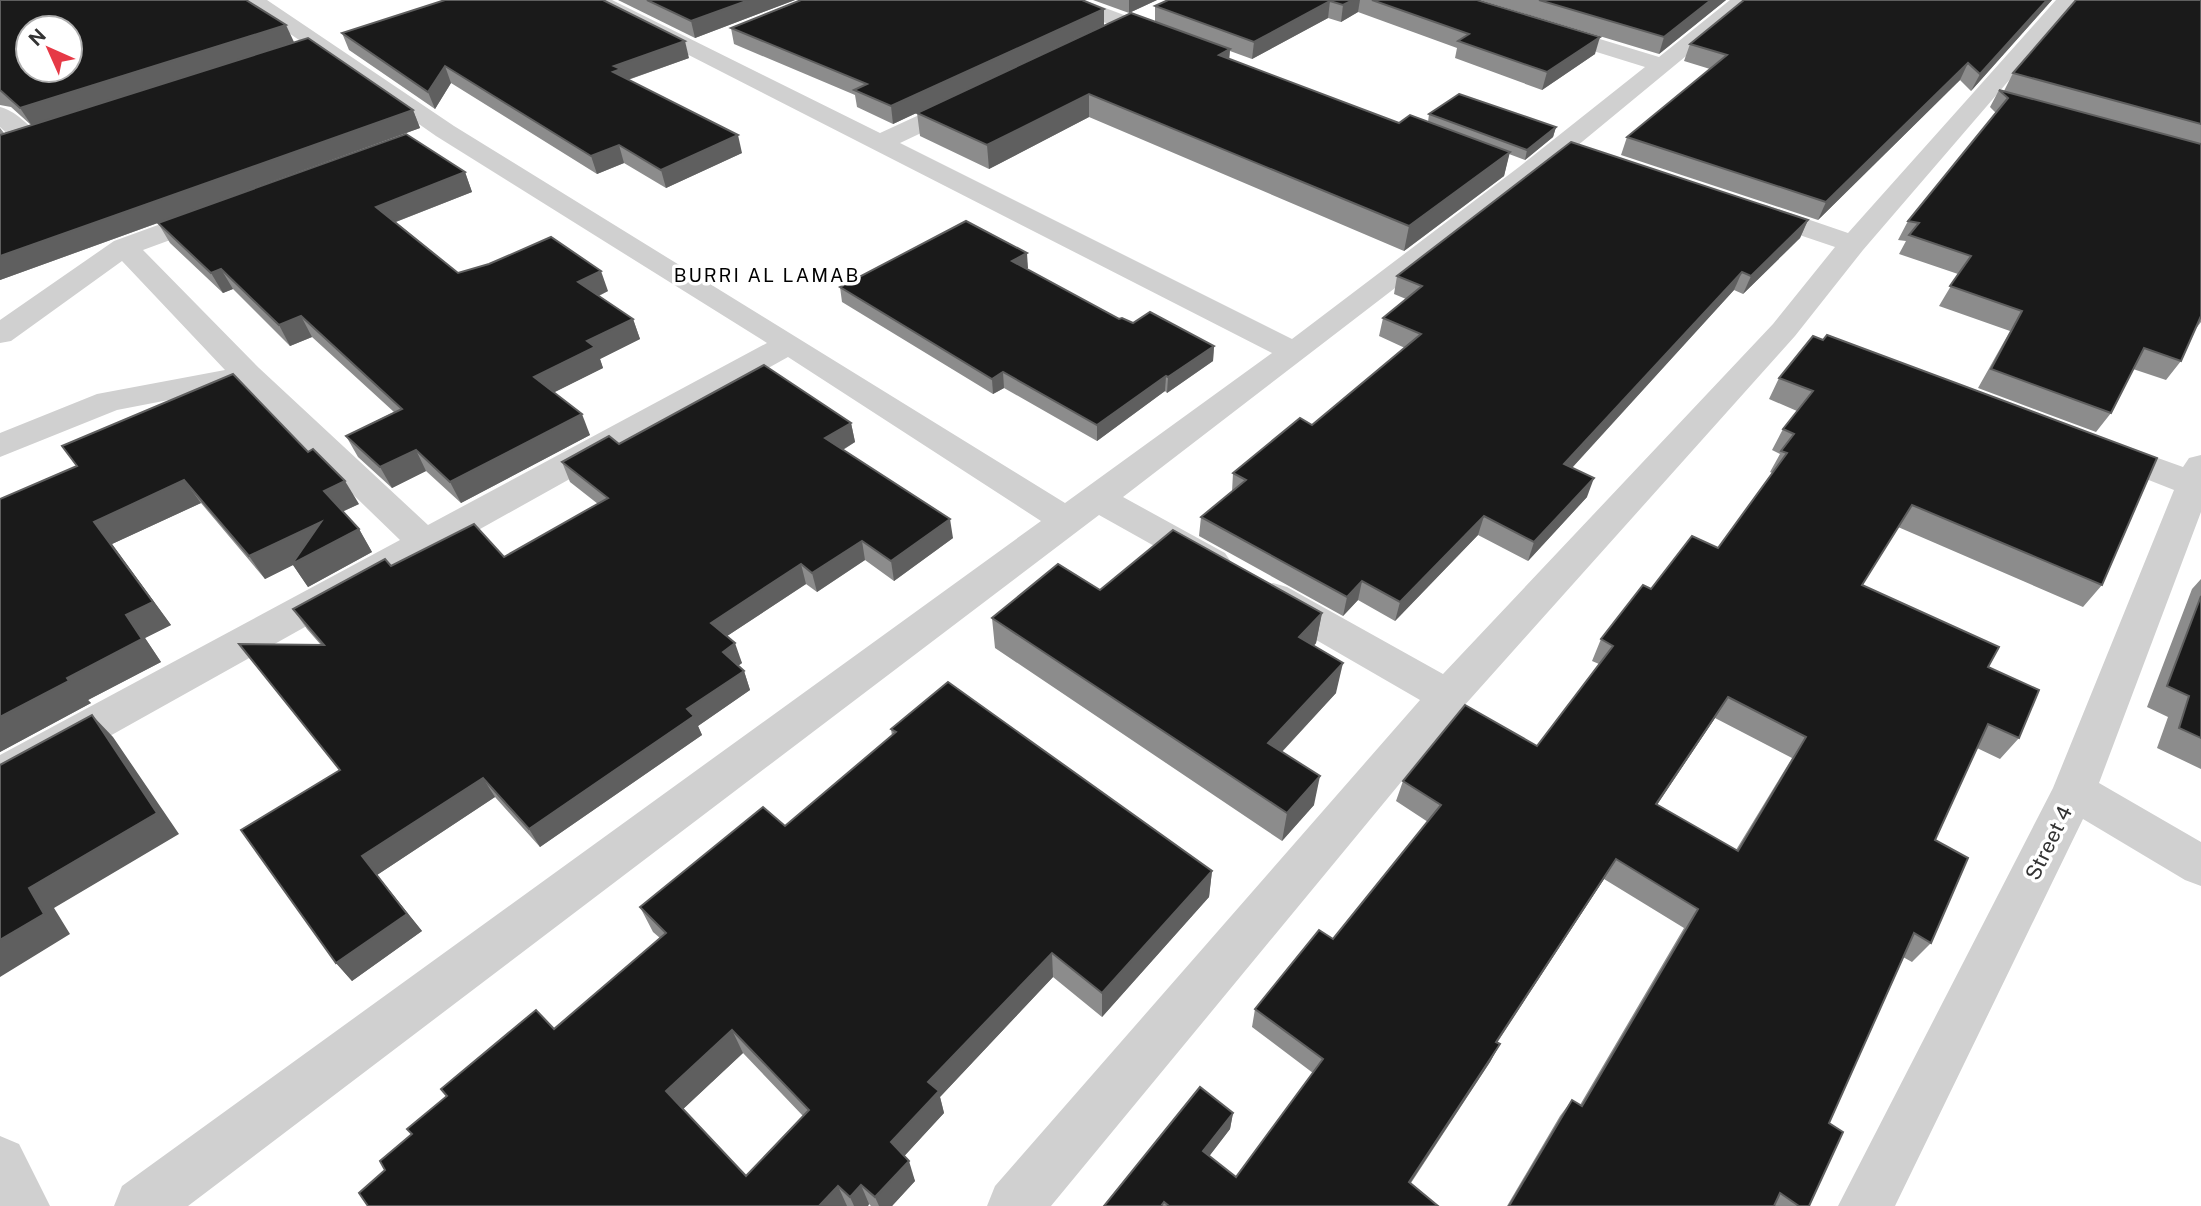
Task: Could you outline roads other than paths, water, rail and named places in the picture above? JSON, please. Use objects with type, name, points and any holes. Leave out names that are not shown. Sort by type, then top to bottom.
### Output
[{"type":"street","points":[[253,0],[320,44],[432,136],[789,344],[1067,521]]},
{"type":"street","points":[[596,0],[1294,352]]},
{"type":"street","points":[[1065,0],[1181,44]]},
{"type":"street","points":[[1449,0],[1662,65]]},
{"type":"street","points":[[142,1206],[1294,352],[1516,169],[1574,150],[1662,65],[1742,0]]},
{"type":"street","points":[[1015,1206],[1448,696],[1797,335],[1853,244],[1999,100],[2067,0]]},
{"type":"street","points":[[1105,37],[1155,13]]},
{"type":"street","points":[[696,49],[721,39]]},
{"type":"street","points":[[878,144],[979,96]]},
{"type":"street","points":[[0,114],[27,138]]},
{"type":"street","points":[[0,147],[54,130]]},
{"type":"street","points":[[1734,204],[1853,244]]},
{"type":"street","points":[[0,334],[124,247],[239,205]]},
{"type":"street","points":[[124,247],[248,375],[424,542]]},
{"type":"street","points":[[0,776],[789,344]]},
{"type":"street","points":[[0,446],[109,401],[248,375]]},
{"type":"street","points":[[2078,441],[2199,479]]},
{"type":"street","name":"Street 4","points":[[1866,1206],[2074,791],[2199,479]]},
{"type":"street","points":[[1097,498],[1448,696]]},
{"type":"street","points":[[2074,791],[2201,866]]},
{"type":"street","points":[[0,1163],[22,1206]]},
{"type":"district","name":"BURRI AL LAMAB","points":[[767,275]]}]
